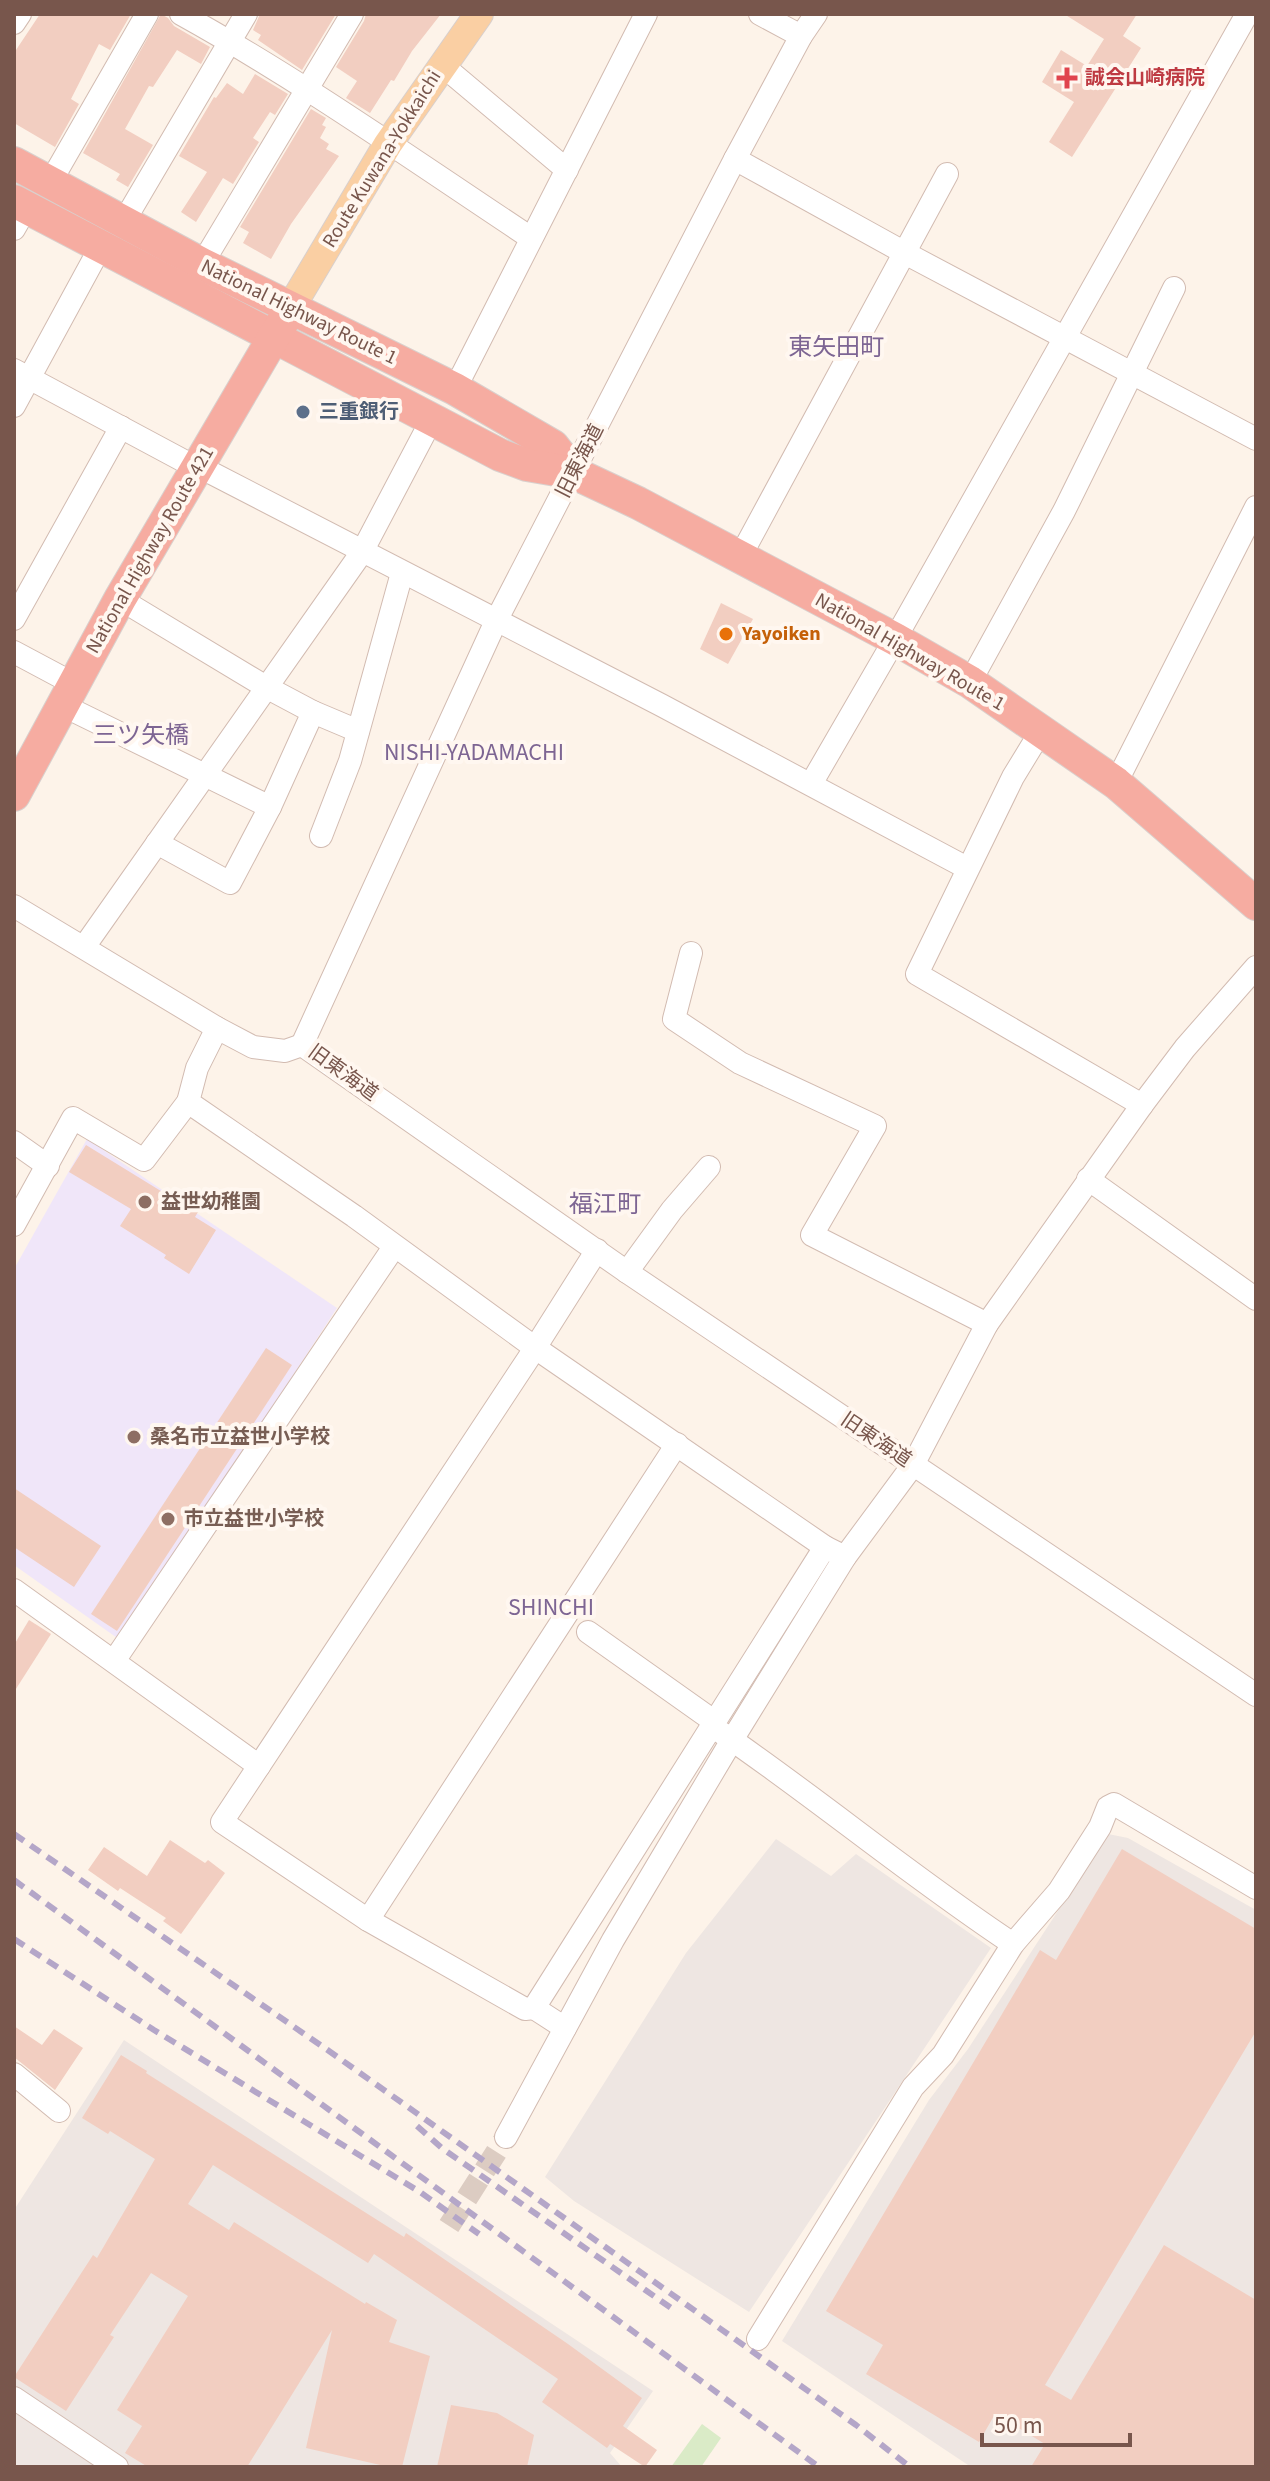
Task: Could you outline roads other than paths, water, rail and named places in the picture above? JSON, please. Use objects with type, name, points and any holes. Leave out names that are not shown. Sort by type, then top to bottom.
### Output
[{"type":"highway","name":"National Highway Route 1","points":[[14,163],[202,264],[455,389],[553,446],[574,473]]},
{"type":"highway","name":"National Highway Route 1","points":[[18,213],[101,246],[500,455],[527,465],[574,473],[638,503],[895,639],[970,682],[1116,783],[1256,904]]},
{"type":"highway","name":"National Highway Route 421","points":[[14,795],[120,599],[291,307]]},
{"type":"main road","name":"Route Kuwana-Yokkaichi","points":[[291,307],[388,144],[479,14]]},
{"type":"street","points":[[14,23],[20,14]]},
{"type":"street","points":[[51,181],[147,14]]},
{"type":"street","points":[[181,14],[306,89],[531,238]]},
{"type":"street","points":[[123,223],[246,14]]},
{"type":"street","points":[[202,264],[352,14]]},
{"type":"street","points":[[455,389],[646,14]]},
{"type":"street","points":[[760,14],[801,36]]},
{"type":"street","name":"旧東海道","points":[[816,14],[735,159],[496,621],[302,1045],[627,1272],[1256,1695]]},
{"type":"street","points":[[811,784],[1247,14]]},
{"type":"street","points":[[442,65],[567,170]]},
{"type":"street","points":[[735,159],[1256,439]]},
{"type":"street","points":[[740,557],[947,174]]},
{"type":"street","points":[[14,406],[22,374],[101,246]]},
{"type":"street","points":[[970,682],[1064,511],[1174,288]]},
{"type":"street","points":[[22,374],[967,868]]},
{"type":"street","points":[[84,947],[362,552],[432,419]]},
{"type":"street","points":[[14,619],[121,427]]},
{"type":"street","points":[[1116,783],[1256,508]]},
{"type":"street","points":[[321,836],[345,775],[402,573]]},
{"type":"street","points":[[120,599],[266,687],[358,731]]},
{"type":"street","points":[[14,652],[68,694],[205,774],[270,807]]},
{"type":"street","points":[[157,843],[230,883],[270,807],[313,712]]},
{"type":"street","points":[[1041,731],[1013,777],[917,974],[1142,1105]]},
{"type":"street","points":[[14,906],[253,1047],[285,1051],[302,1045]]},
{"type":"street","points":[[691,953],[674,1019],[740,1063],[875,1126],[812,1235],[987,1324]]},
{"type":"street","points":[[534,2008],[714,1724],[835,1552],[913,1465],[987,1324],[1142,1105],[1185,1048],[1256,967]]},
{"type":"street","points":[[14,1225],[73,1118],[144,1160],[188,1102],[197,1068],[217,1028]]},
{"type":"street","points":[[188,1102],[354,1216],[534,1347],[835,1552]]},
{"type":"street","points":[[14,1142],[48,1166]]},
{"type":"street","points":[[627,1272],[672,1210],[709,1167]]},
{"type":"street","points":[[1088,1179],[1256,1299]]},
{"type":"street","points":[[114,1661],[394,1247]]},
{"type":"street","points":[[565,2028],[534,2008],[525,2009],[368,1920],[222,1822],[597,1250]]},
{"type":"street","points":[[368,1920],[677,1444]]},
{"type":"street","points":[[506,2137],[613,1940],[732,1740],[835,1552]]},
{"type":"street","points":[[14,1590],[259,1766]]},
{"type":"street","points":[[588,1632],[960,1909],[1013,1944]]},
{"type":"street","points":[[758,2339],[913,2087],[943,2055],[1013,1944],[1059,1891],[1100,1827],[1108,1807],[1114,1804],[1256,1888]]},
{"type":"street","points":[[14,2074],[59,2111]]},
{"type":"street","points":[[14,2398],[117,2467]]},
{"type":"tunnel","points":[[449,2226],[506,2137]]},
{"type":"railway","points":[[14,1834],[329,2051],[856,2425],[910,2467]]},
{"type":"railway","points":[[14,1880],[819,2467]]},
{"type":"railway","points":[[14,1939],[154,2030],[420,2192],[479,2234]]},
{"type":"railway","points":[[417,2126],[443,2149],[674,2310]]},
{"type":"place","name":"誠会山崎病院","points":[[1067,78]]},
{"type":"place","name":"三重銀行","points":[[303,412]]},
{"type":"place","name":"Yayoiken","points":[[726,634]]},
{"type":"place","name":"益世幼稚園","points":[[145,1202]]},
{"type":"place","name":"桑名市立益世小学校","points":[[134,1437]]},
{"type":"place","name":"市立益世小学校","points":[[168,1519]]},
{"type":"district","name":"東矢田町","points":[[836,347]]},
{"type":"district","name":"三ツ矢橋","points":[[141,735]]},
{"type":"district","name":"NISHI-YADAMACHI","points":[[474,752]]},
{"type":"district","name":"福江町","points":[[605,1204]]},
{"type":"district","name":"SHINCHI","points":[[551,1607]]}]
